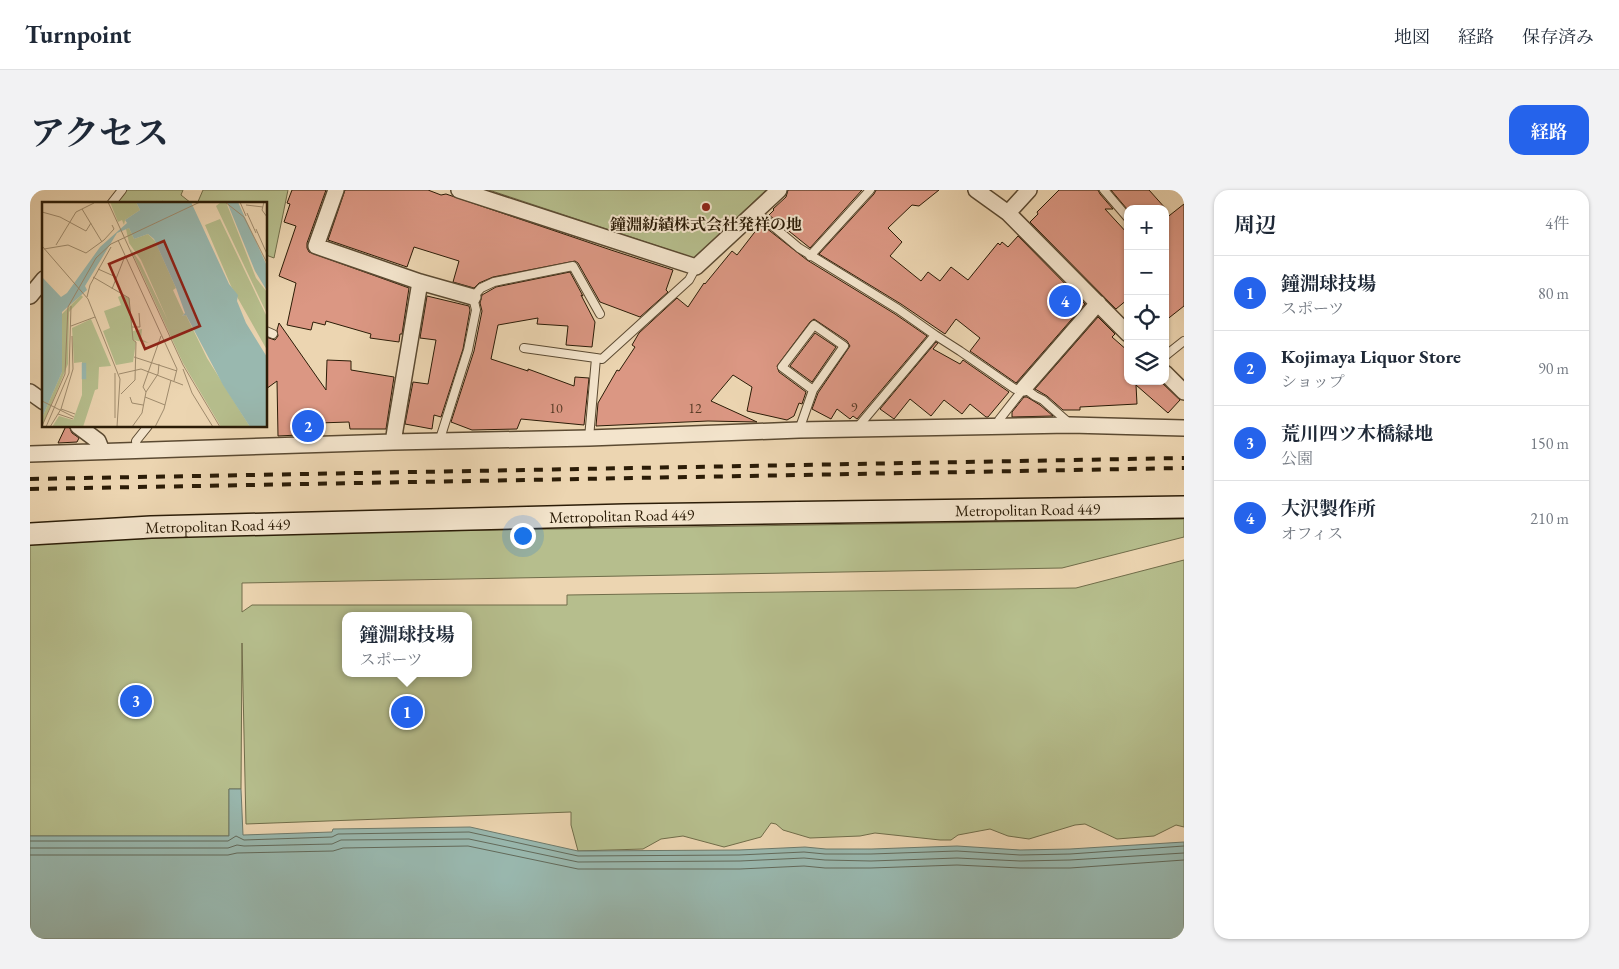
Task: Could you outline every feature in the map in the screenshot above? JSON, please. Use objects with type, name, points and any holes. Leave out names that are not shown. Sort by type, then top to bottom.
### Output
[{"type":"main road","name":"Metropolitan Road 449","points":[[30,534],[151,527],[626,515],[1184,507]]},
{"type":"street","points":[[336,190],[316,246],[420,282],[473,297]]},
{"type":"street","points":[[459,190],[696,267],[779,190]]},
{"type":"street","points":[[976,190],[1008,212],[1124,330]]},
{"type":"street","points":[[1008,212],[1029,190]]},
{"type":"street","points":[[30,296],[42,281]]},
{"type":"street","points":[[393,442],[420,282]]},
{"type":"street","points":[[1024,388],[1098,303]]},
{"type":"street","points":[[1169,377],[1184,392]]},
{"type":"street","points":[[30,392],[42,401]]},
{"type":"street","points":[[30,454],[799,430],[1070,425],[1184,428]]},
{"type":"street","points":[[81,428],[98,441],[102,451]]},
{"type":"lane","points":[[113,202],[122,190]]},
{"type":"lane","points":[[810,256],[870,190]]},
{"type":"lane","points":[[1104,190],[1124,213]]},
{"type":"lane","points":[[755,211],[810,256],[898,309],[1014,389],[1024,388],[1043,400],[1070,425]]},
{"type":"lane","points":[[439,442],[468,350],[476,310],[473,297],[481,288],[494,282],[573,266],[600,314]]},
{"type":"lane","points":[[524,348],[602,359],[689,280],[696,267]]},
{"type":"lane","points":[[799,430],[814,390],[844,346],[814,325],[782,367],[814,390]]},
{"type":"lane","points":[[856,430],[935,335]]},
{"type":"lane","points":[[1169,353],[1184,341]]},
{"type":"lane","points":[[589,438],[596,358]]},
{"type":"lane","points":[[998,426],[999,420],[1024,388]]},
{"type":"lane","points":[[137,451],[136,441],[146,428]]},
{"type":"green space","points":[[125,190],[183,190],[181,195],[190,202],[162,201],[116,202]]},
{"type":"green space","points":[[203,190],[288,190],[274,258],[268,256],[268,202],[198,202]]},
{"type":"green space","points":[[489,190],[766,190],[694,258]]},
{"type":"green space","points":[[1184,519],[1184,537],[1062,568],[242,583],[242,612],[252,605],[567,605],[567,595],[1076,588],[1184,560],[1184,827],[1176,825],[1154,836],[1117,839],[1085,824],[1075,825],[1029,839],[1008,836],[990,829],[958,835],[951,840],[940,840],[875,833],[860,836],[810,838],[783,830],[776,824],[771,823],[761,837],[724,847],[683,836],[661,839],[643,849],[578,851],[571,825],[571,812],[246,824],[242,643],[241,789],[229,789],[229,836],[30,836],[30,544],[242,534]]},
{"type":"water","points":[[229,789],[241,789],[243,835],[332,832],[333,829],[470,827],[578,851],[739,850],[805,847],[872,849],[957,846],[1020,850],[1184,842],[1184,939],[30,939],[30,836],[229,836]]},
{"type":"building","points":[[292,190],[326,190],[307,243],[309,252],[409,288],[399,342],[370,338],[371,334],[326,321],[325,325],[313,322],[311,330],[287,325],[296,283],[279,276],[296,226],[284,222],[290,204],[287,203]]},
{"type":"building","points":[[345,190],[428,190],[441,195],[446,194],[673,270],[666,290],[668,292],[640,317],[600,302],[578,263],[575,261],[493,277],[479,283],[474,288],[453,282],[459,261],[414,247],[407,267],[328,240]]},
{"type":"building","points":[[788,190],[862,190],[810,248],[769,215],[786,197]]},
{"type":"building","points":[[876,190],[939,190],[919,206],[912,205],[888,228],[902,242],[890,256],[921,281],[928,272],[940,281],[951,267],[968,280],[998,243],[1000,245],[1002,242],[1008,247],[1018,236],[1085,304],[1016,383],[970,351],[980,338],[956,319],[945,334],[901,304],[819,254]]},
{"type":"building","points":[[1059,190],[1098,190],[1113,209],[1105,209],[1124,230],[1124,302],[1116,309],[1030,222],[1038,214],[1037,212]]},
{"type":"building","points":[[1111,190],[1149,190],[1162,205],[1124,205]]},
{"type":"building","points":[[1184,204],[1184,306],[1169,318],[1169,250],[1169,216]]},
{"type":"building","points":[[761,224],[807,260],[927,336],[857,419],[853,416],[850,419],[837,409],[831,419],[812,409],[818,393],[850,346],[847,341],[814,319],[777,366],[779,372],[806,392],[802,404],[799,403],[794,416],[787,420],[747,411],[752,387],[733,375],[711,401],[757,422],[708,421],[596,426],[598,403],[617,370],[619,371],[635,347],[632,345],[639,333],[677,298],[688,307],[704,283],[732,251],[737,255]]},
{"type":"building","points":[[570,272],[595,322],[592,347],[566,345],[568,326],[537,324],[538,318],[498,325],[491,359],[528,371],[528,369],[574,386],[575,377],[589,378],[584,425],[521,419],[517,429],[472,430],[451,422],[474,351],[482,311],[480,303],[482,295],[496,287]]},
{"type":"building","points":[[427,296],[469,306],[470,310],[463,349],[441,417],[434,415],[432,429],[405,424],[413,382],[428,384],[436,340],[420,338]]},
{"type":"building","points":[[1098,317],[1115,334],[1112,337],[1124,348],[1124,385],[1136,385],[1137,404],[1080,407],[1080,410],[1063,410],[1047,396],[1035,389]]},
{"type":"building","points":[[279,323],[326,390],[327,360],[351,361],[351,370],[394,377],[386,429],[350,429],[349,422],[318,423],[318,434],[278,436],[277,381],[268,388],[268,338],[275,340],[278,336]]},
{"type":"building","points":[[815,333],[836,347],[812,382],[790,366]]},
{"type":"building","points":[[936,342],[938,343],[933,349],[960,364],[963,360],[1009,392],[988,417],[970,404],[962,414],[944,400],[931,416],[910,399],[894,419],[880,409]]},
{"type":"building","points":[[1136,385],[1164,385],[1180,400],[1168,413]]},
{"type":"building","points":[[1024,397],[1040,405],[1053,416],[1012,417],[1012,412]]},
{"type":"building","points":[[65,428],[70,428],[72,433],[79,438],[77,442],[58,443]]},
{"type":"railway","points":[[30,479],[1184,458]]},
{"type":"railway","points":[[30,489],[1184,468]]},
{"type":"place","name":"鐘淵紡績株式会社発祥の地","points":[[706,207]]},
{"type":"place","name":"大沢製作所","points":[[1065,301]]},
{"type":"place","name":"Kojimaya Liquor Store","points":[[308,426]]},
{"type":"place","name":"荒川四ツ木橋緑地","points":[[136,701]]},
{"type":"place","name":"鐘淵球技場","points":[[407,712]]}]
